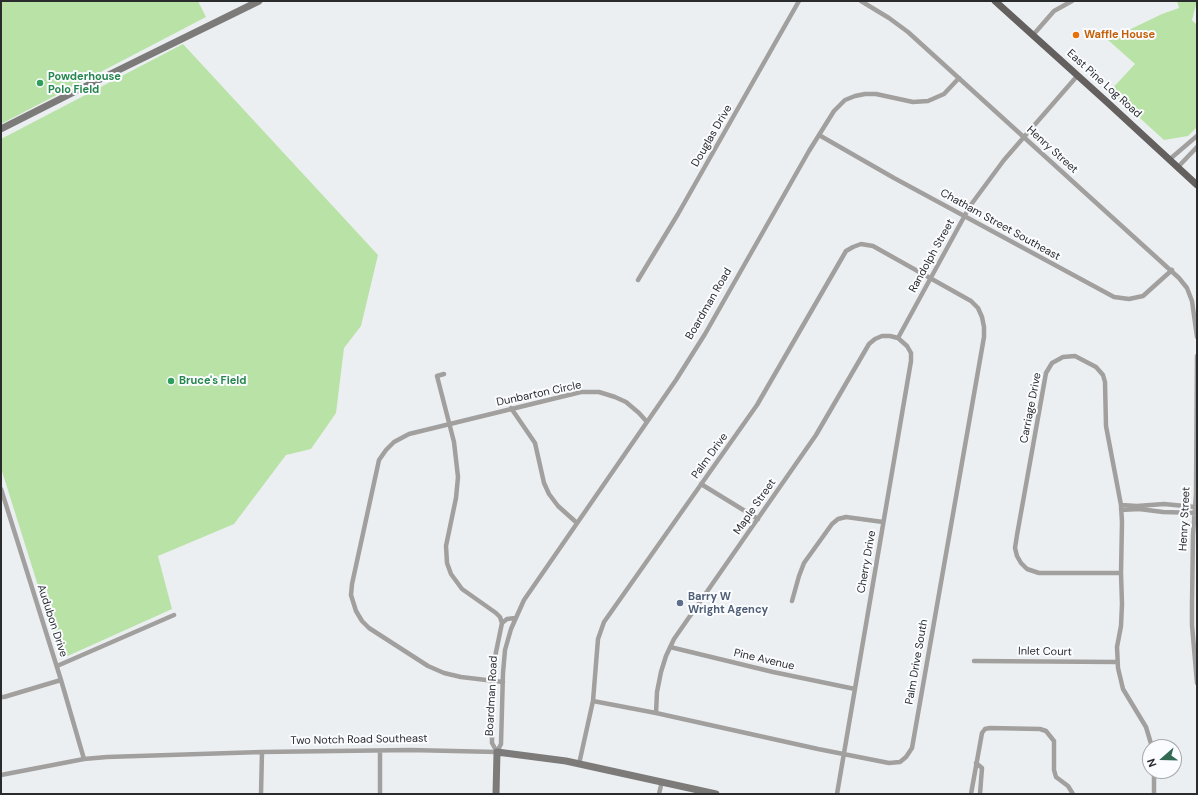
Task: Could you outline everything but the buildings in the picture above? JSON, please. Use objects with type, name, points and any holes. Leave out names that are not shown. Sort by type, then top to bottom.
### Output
[{"type":"main road","name":"East Pine Log Road","points":[[995,1],[1197,185]]},
{"type":"street","name":"Douglas Drive","points":[[638,280],[678,214],[799,1]]},
{"type":"street","name":"Henry Street","points":[[861,1],[889,18],[908,32],[1172,270],[1190,294],[1197,329],[1197,337]]},
{"type":"street","points":[[1033,34],[1054,10],[1072,1]]},
{"type":"street","points":[[1,130],[255,2]]},
{"type":"street","name":"Randolph Street","points":[[898,338],[964,216],[992,175],[1078,75]]},
{"type":"street","name":"Boardman Road","points":[[496,752],[501,744],[505,650],[515,618],[524,600],[676,380],[705,334],[819,135],[838,107],[846,100],[855,96],[871,94],[901,100],[924,102],[933,100],[944,94],[959,78]]},
{"type":"street","name":"Chatham Street Southeast","points":[[819,135],[894,178],[1104,292],[1118,298],[1129,299],[1143,296],[1172,270]]},
{"type":"street","points":[[1170,160],[1197,136]]},
{"type":"street","points":[[1178,167],[1197,147]]},
{"type":"street","name":"Palm Drive","points":[[579,764],[593,701],[598,639],[604,622],[757,405],[846,251],[857,245],[869,245],[930,278]]},
{"type":"street","name":"Palm Drive South","points":[[593,701],[656,713],[844,755],[893,764],[904,760],[909,754],[912,748],[984,332],[982,317],[974,304],[968,299],[930,278]]},
{"type":"street","name":"Maple Street","points":[[656,713],[658,682],[670,647],[816,434],[869,344],[882,336],[898,338]]},
{"type":"street","name":"Cherry Drive","points":[[837,794],[911,361],[911,353],[907,346],[898,338]]},
{"type":"street","name":"Carriage Drive","points":[[1121,573],[1039,573],[1026,569],[1020,563],[1017,556],[1017,535],[1046,374],[1052,363],[1059,358],[1075,356],[1096,367],[1103,375],[1105,386],[1106,426],[1121,508],[1122,617],[1117,647],[1117,662],[1123,689],[1143,721],[1150,739]]},
{"type":"street","name":"Henry Street","points":[[1197,356],[1196,513],[1192,625],[1197,683]]},
{"type":"street","points":[[444,374],[437,376],[450,424],[458,477],[456,498],[446,546],[447,563],[451,574],[458,584],[467,593],[496,613],[502,622],[507,619],[515,618]]},
{"type":"street","name":"Dunbarton Circle","points":[[503,682],[452,676],[436,670],[421,662],[366,625],[356,611],[351,595],[352,584],[379,460],[390,446],[404,436],[511,408],[581,392],[599,392],[615,397],[626,402],[639,412],[648,422]]},
{"type":"street","points":[[511,408],[535,442],[542,476],[549,494],[558,506],[577,523]]},
{"type":"street","points":[[701,484],[758,519]]},
{"type":"street","name":"Audubon Drive","points":[[1,489],[57,666],[84,759]]},
{"type":"street","points":[[1121,508],[1164,504],[1195,507]]},
{"type":"street","points":[[1121,508],[1196,513]]},
{"type":"street","points":[[792,601],[804,564],[832,524],[838,519],[846,517],[883,522]]},
{"type":"street","points":[[57,666],[174,615]]},
{"type":"street","name":"Boardman Road","points":[[496,794],[496,752],[492,743],[492,680],[502,622]]},
{"type":"street","name":"Pine Avenue","points":[[670,647],[774,672],[855,689]]},
{"type":"street","name":"Inlet Court","points":[[974,661],[1117,662]]},
{"type":"street","points":[[1,697],[61,680]]},
{"type":"street","points":[[971,794],[982,733],[985,729],[990,728],[1040,729],[1046,731],[1054,741],[1054,770],[1056,777],[1068,786],[1073,794]]},
{"type":"street","name":"Two Notch Road Southeast","points":[[1,775],[84,759],[107,757],[262,752],[410,750],[496,752],[533,756],[579,764],[716,794]]},
{"type":"street","points":[[380,751],[380,794]]},
{"type":"street","points":[[261,794],[262,752]]},
{"type":"street","points":[[976,763],[982,768],[980,794]]},
{"type":"street","points":[[1154,779],[1154,794]]},
{"type":"street","points":[[659,794],[662,781]]},
{"type":"green space","name":"Powderhouse Polo Field","points":[[1,1],[198,1],[206,17],[1,124]]},
{"type":"green space","points":[[1177,1],[1197,1],[1192,20],[1197,25],[1197,127],[1188,136],[1164,140],[1110,91],[1135,64],[1108,40],[1162,14],[1179,8]]},
{"type":"green space","name":"Bruce's Field","points":[[183,44],[378,255],[361,326],[344,348],[336,413],[311,449],[286,455],[234,524],[158,556],[172,609],[61,659],[1,468],[1,139]]},
{"type":"place","name":"Waffle House","points":[[1076,35]]},
{"type":"place","name":"Powderhouse Polo Field","points":[[40,83]]},
{"type":"place","name":"Bruce's Field","points":[[171,381]]},
{"type":"place","name":"Barry W Wright Agency","points":[[680,603]]}]
